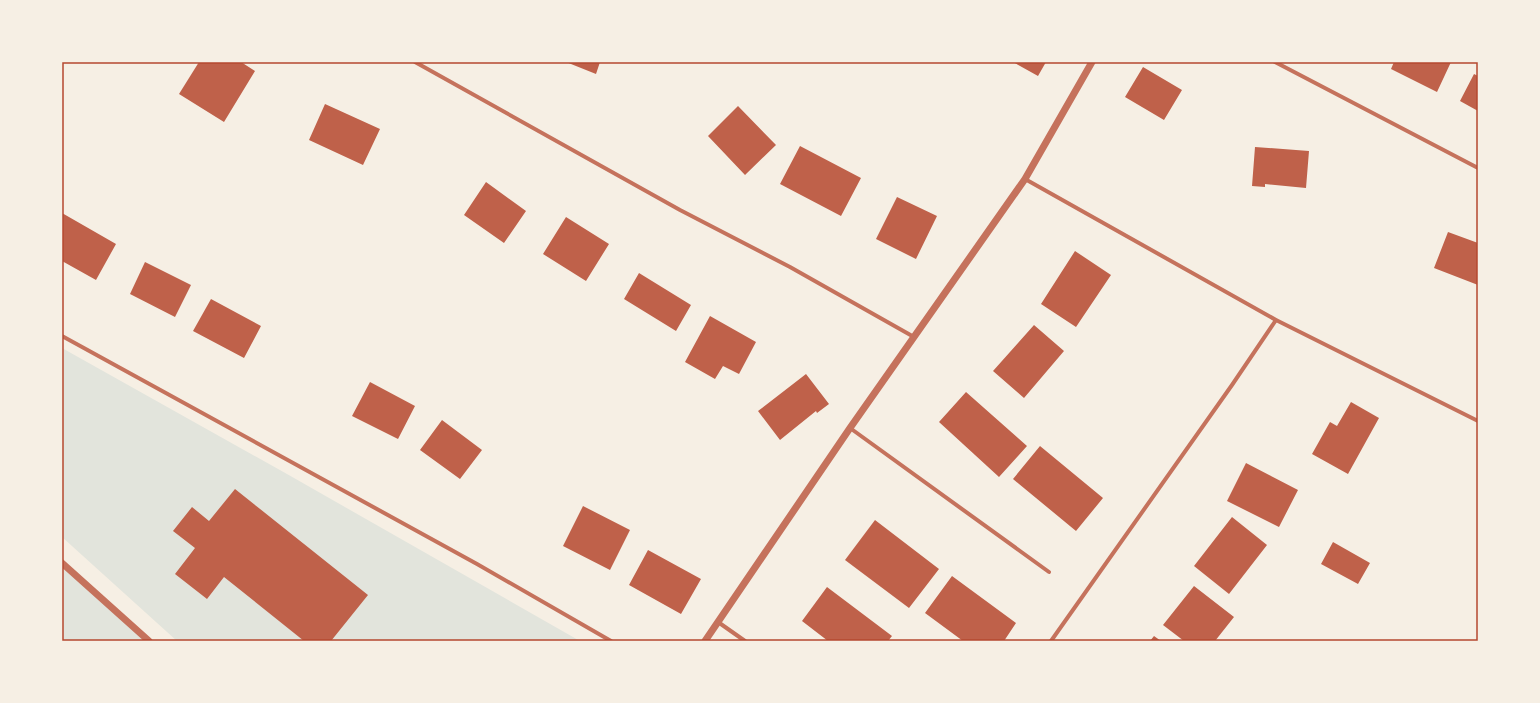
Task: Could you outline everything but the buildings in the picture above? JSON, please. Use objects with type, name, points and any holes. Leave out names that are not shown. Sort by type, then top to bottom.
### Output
[{"type":"street","points":[[415,62],[680,210],[790,267],[914,337]]},
{"type":"street","points":[[705,641],[850,428],[1025,179],[1092,62]]},
{"type":"street","points":[[1274,62],[1478,168]]},
{"type":"street","points":[[1025,179],[1276,320],[1478,421]]},
{"type":"street","points":[[1051,641],[1232,385],[1276,320]]},
{"type":"street","points":[[62,336],[463,557],[611,641]]},
{"type":"street","points":[[850,428],[1049,572]]},
{"type":"street","points":[[62,563],[149,641]]},
{"type":"street","points":[[718,622],[745,641]]},
{"type":"shaded area","points":[[62,348],[580,641],[177,641],[62,537]]},
{"type":"shaded area","points":[[62,563],[149,641],[62,641]]}]
